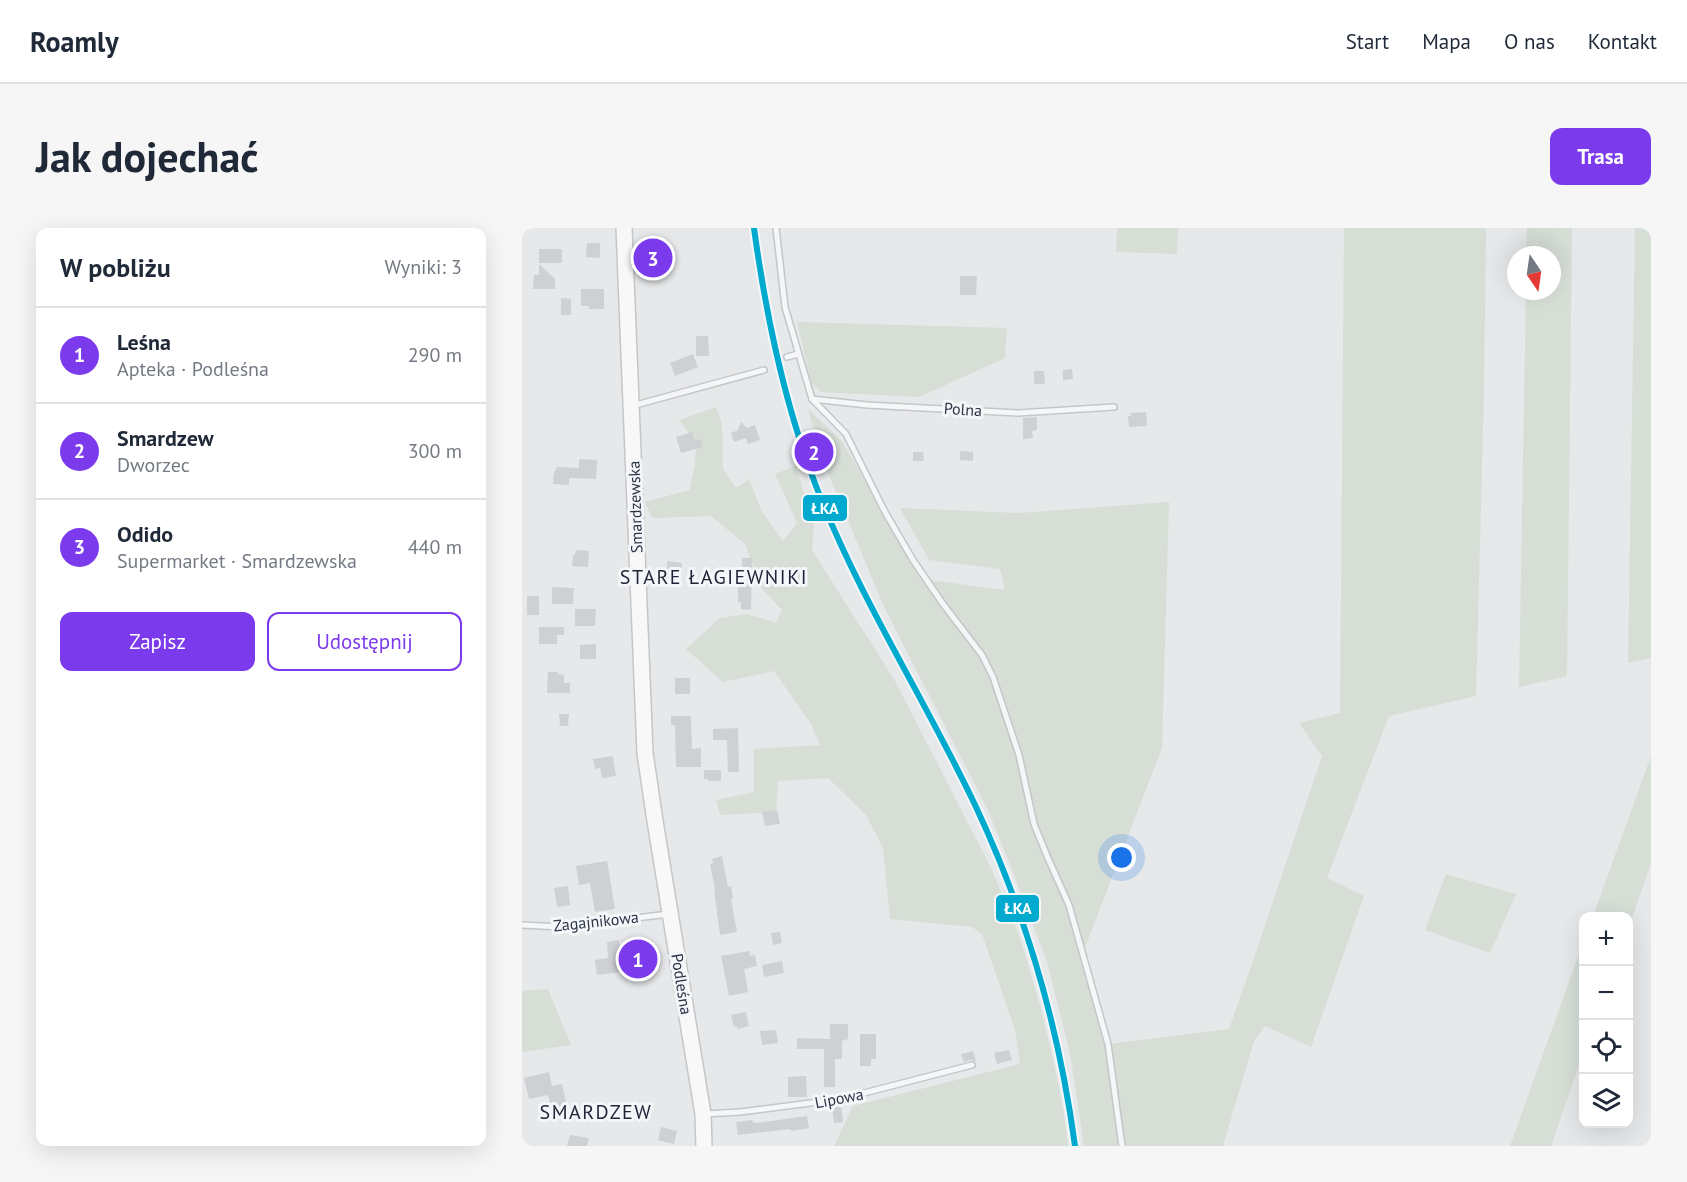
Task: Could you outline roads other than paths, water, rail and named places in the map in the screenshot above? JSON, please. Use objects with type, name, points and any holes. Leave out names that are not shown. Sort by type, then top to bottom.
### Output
[{"type":"street","name":"Smardzewska","points":[[624,228],[645,753],[655,822]]},
{"type":"street","name":"Podleśna","points":[[655,822],[703,1114],[704,1146]]},
{"type":"lane","points":[[776,228],[785,306],[812,399],[846,434],[885,512],[913,560],[982,655],[993,677],[1019,755],[1034,824],[1072,913],[1108,1044],[1122,1146]]},
{"type":"lane","points":[[787,357],[798,354]]},
{"type":"lane","points":[[631,406],[764,370]]},
{"type":"lane","name":"Polna","points":[[812,399],[867,405],[1018,413],[1114,407]]},
{"type":"lane","name":"Zagajnikowa","points":[[522,925],[561,927],[670,913]]},
{"type":"lane","name":"Lipowa","points":[[703,1114],[740,1112],[841,1099],[972,1065]]},
{"type":"place","name":"Odido","points":[[653,258]]},
{"type":"place","name":"Smardzew","points":[[814,452]]},
{"type":"place","name":"Leśna","points":[[638,959]]},
{"type":"district","name":"STARE ŁAGIEWNIKI","points":[[714,577]]},
{"type":"district","name":"SMARDZEW","points":[[596,1112]]}]
